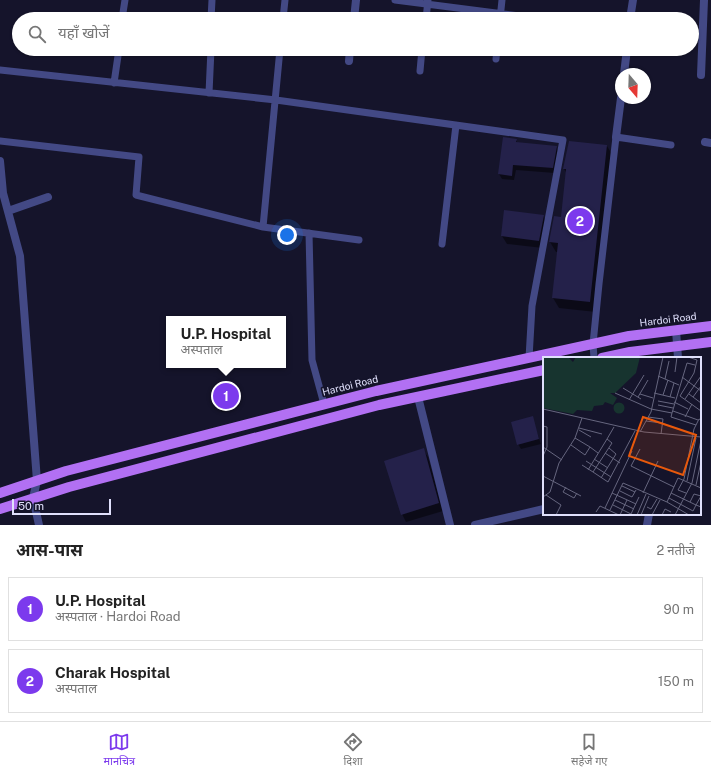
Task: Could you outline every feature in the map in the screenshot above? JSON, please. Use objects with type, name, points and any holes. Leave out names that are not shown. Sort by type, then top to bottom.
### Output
[{"type":"main road","name":"Hardoi Road","points":[[0,493],[66,471],[376,391],[629,336],[711,326]]},
{"type":"main road","points":[[607,357],[630,352],[711,342]]},
{"type":"main road","points":[[0,509],[69,486],[379,405],[543,370]]},
{"type":"street","points":[[355,12],[356,0]]},
{"type":"street","points":[[631,12],[633,0]]},
{"type":"street","points":[[701,75],[704,0]]},
{"type":"street","points":[[349,56],[349,61]]},
{"type":"street","points":[[625,68],[626,56]]},
{"type":"street","points":[[616,137],[620,104]]},
{"type":"street","points":[[0,161],[3,193],[20,256],[37,481],[33,498],[38,525]]},
{"type":"street","points":[[8,211],[48,197]]},
{"type":"street","points":[[676,330],[678,357]]},
{"type":"street","points":[[418,397],[450,525]]},
{"type":"street","points":[[475,525],[543,509]]},
{"type":"street","points":[[647,525],[650,515]]},
{"type":"lane","points":[[123,12],[125,0]]},
{"type":"lane","points":[[211,12],[212,0]]},
{"type":"lane","points":[[284,12],[285,0]]},
{"type":"lane","points":[[395,0],[428,2],[480,12]]},
{"type":"lane","points":[[501,12],[502,0]]},
{"type":"lane","points":[[427,12],[428,2]]},
{"type":"lane","points":[[114,83],[118,56]]},
{"type":"lane","points":[[209,93],[211,56]]},
{"type":"lane","points":[[263,227],[279,56]]},
{"type":"lane","points":[[420,71],[421,56]]},
{"type":"lane","points":[[0,70],[276,100],[563,140],[532,306],[529,358]]},
{"type":"lane","points":[[442,244],[456,125]]},
{"type":"lane","points":[[594,357],[593,344],[616,137],[671,145]]},
{"type":"lane","points":[[0,141],[139,158],[136,196],[263,227],[358,240]]},
{"type":"lane","points":[[309,233],[312,360],[324,404]]},
{"type":"building","points":[[503,137],[517,139],[516,142],[557,146],[553,168],[513,165],[512,176],[498,174]]},
{"type":"building","points":[[569,141],[607,145],[590,302],[552,298],[558,243],[549,242],[554,216],[561,217],[566,169],[563,169]]},
{"type":"building","points":[[504,210],[544,215],[539,241],[501,236]]},
{"type":"building","points":[[223,385],[225,391],[233,389],[237,400],[218,407],[212,389]]},
{"type":"building","points":[[533,416],[539,439],[517,445],[511,422]]},
{"type":"building","points":[[424,448],[439,503],[401,515],[384,461]]},
{"type":"place","name":"Charak Hospital","points":[[580,221]]},
{"type":"place","name":"U.P. Hospital","points":[[226,396]]}]
